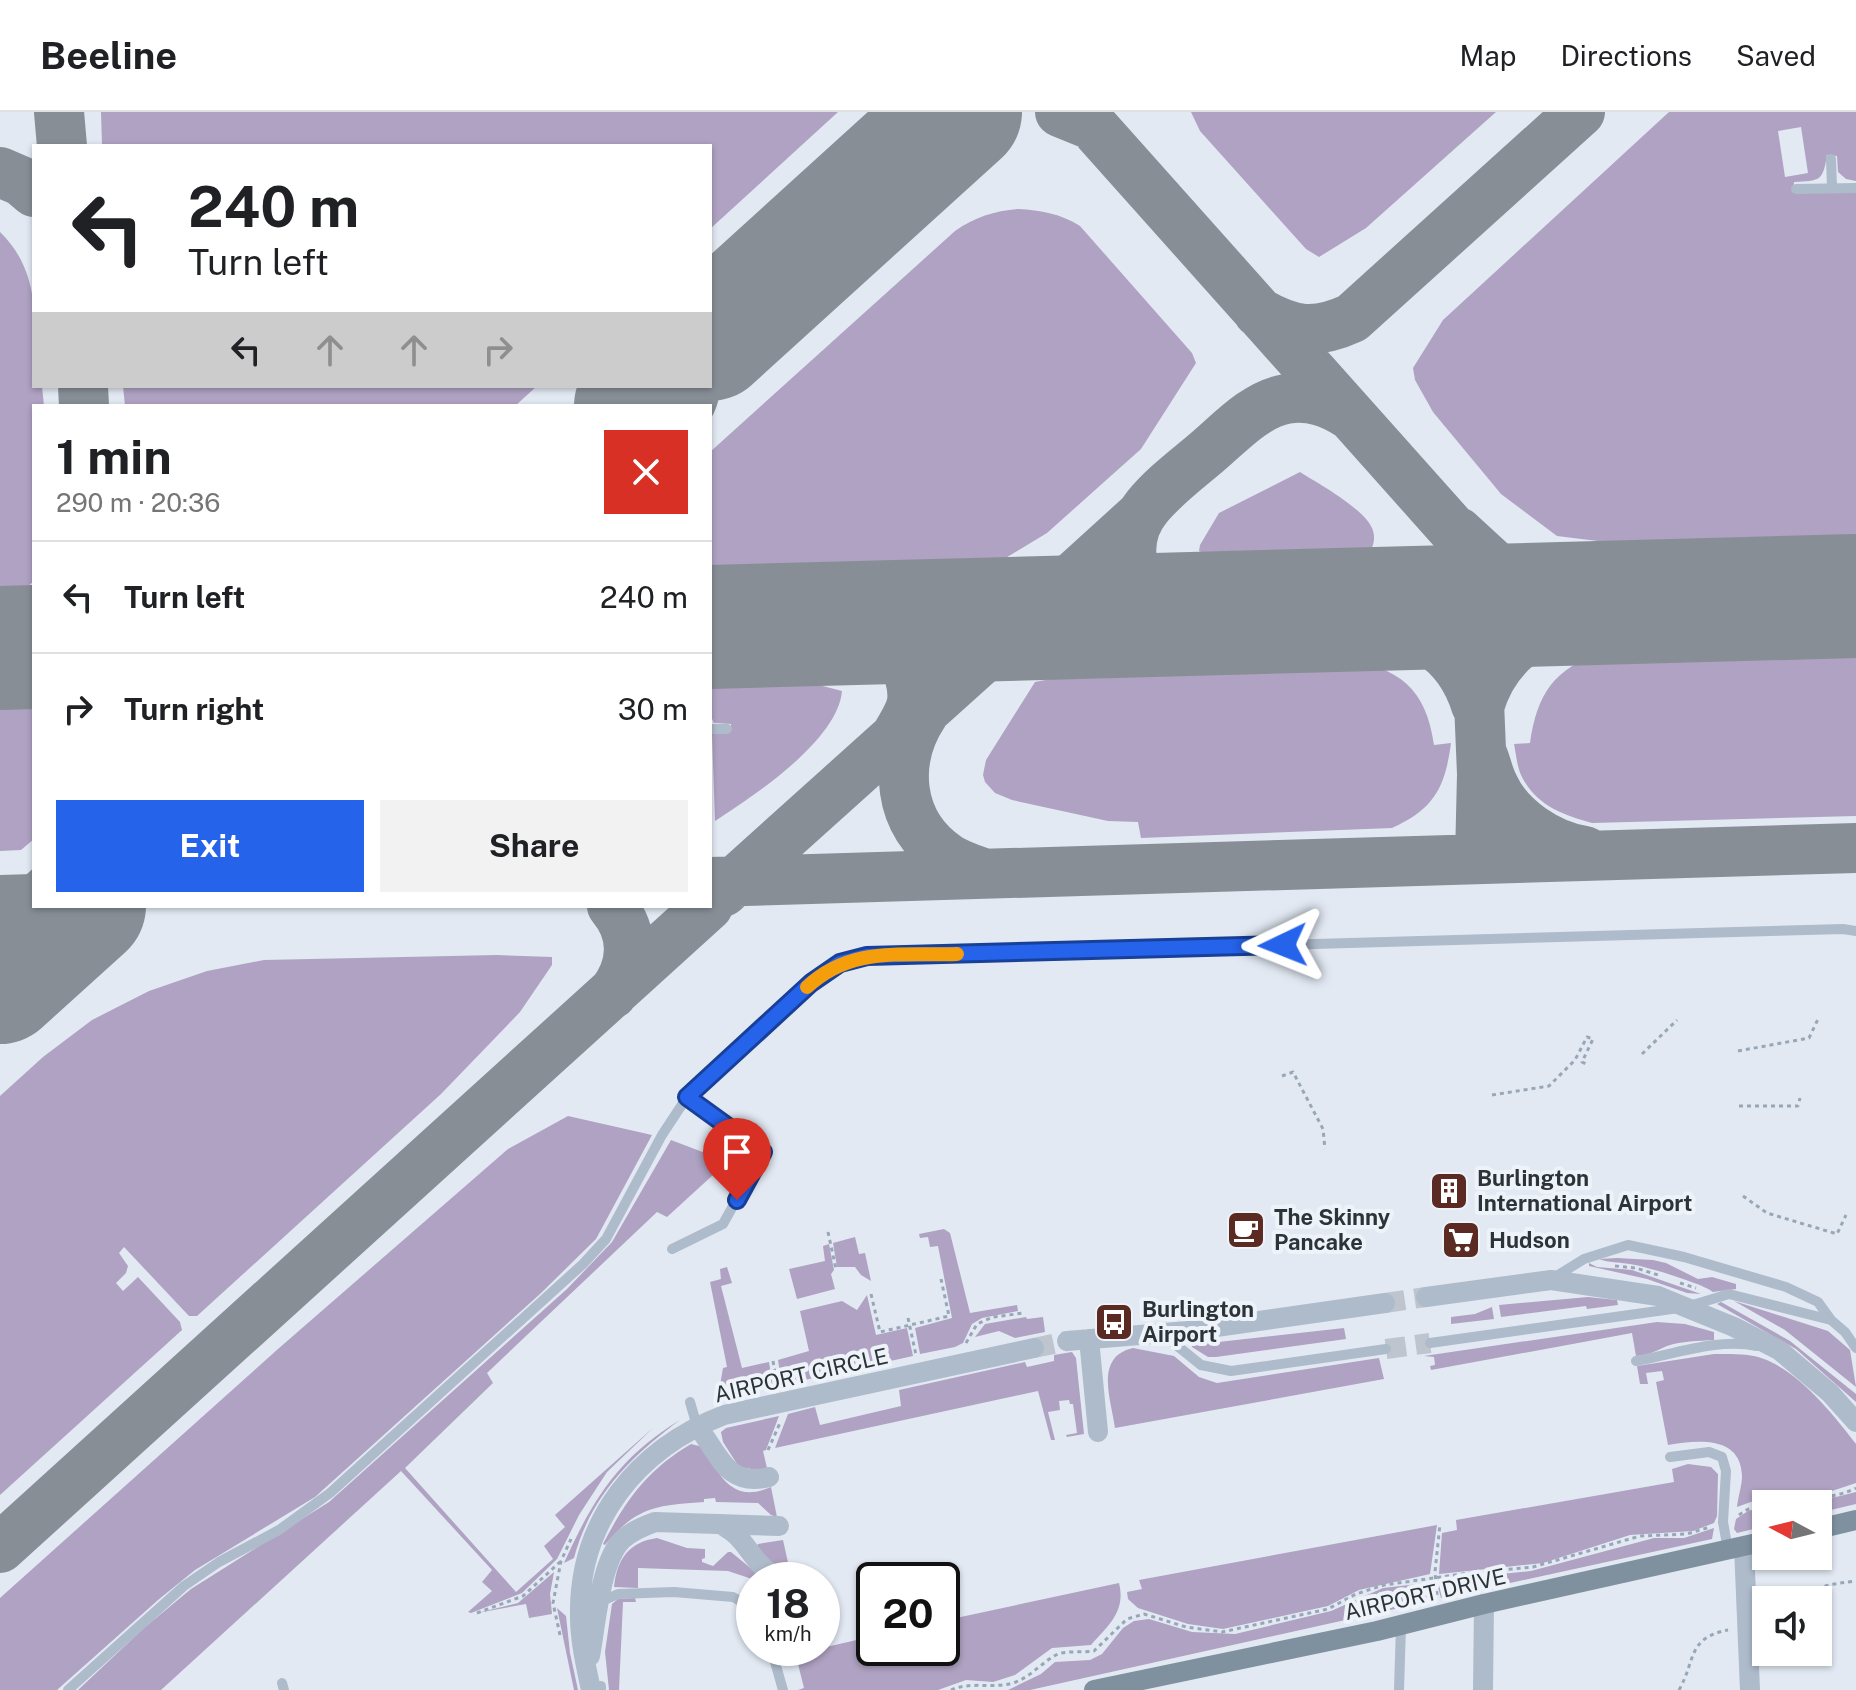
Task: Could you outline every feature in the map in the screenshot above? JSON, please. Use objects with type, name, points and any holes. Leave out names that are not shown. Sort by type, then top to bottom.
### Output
[{"type":"main road","points":[[1832,1526],[1856,1520]]},
{"type":"main road","name":"AIRPORT DRIVE","points":[[1094,1690],[1401,1625],[1752,1544]]},
{"type":"street","points":[[1426,1297],[1551,1280],[1658,1296],[1734,1327],[1779,1350],[1830,1393],[1856,1422]]},
{"type":"street","points":[[1067,1341],[1162,1333],[1385,1303]]},
{"type":"street","points":[[1089,1339],[1098,1432]]},
{"type":"street","name":"AIRPORT CIRCLE","points":[[598,1689],[587,1669],[580,1619],[581,1589],[589,1548],[605,1510],[649,1459],[697,1426],[751,1408],[1034,1348]]},
{"type":"street","points":[[697,1426],[729,1472],[742,1479],[769,1477]]},
{"type":"street","points":[[587,1669],[612,1553],[622,1539],[655,1522],[779,1526]]},
{"type":"street","points":[[720,1524],[737,1536],[757,1562]]},
{"type":"street","points":[[1736,1548],[1748,1631],[1750,1690]]},
{"type":"street","points":[[1483,1690],[1484,1604]]},
{"type":"lane","points":[[1831,159],[1832,188]]},
{"type":"lane","points":[[1796,189],[1856,188]]},
{"type":"lane","points":[[712,729],[727,729]]},
{"type":"lane","points":[[68,1690],[184,1586],[219,1562],[279,1530],[330,1493],[583,1264],[606,1239],[662,1135],[687,1097],[811,983],[840,963],[867,956],[1856,931]]},
{"type":"lane","points":[[672,1249],[723,1224],[763,1152],[687,1097]]},
{"type":"lane","points":[[1551,1280],[1584,1259],[1628,1245],[1684,1257],[1786,1287],[1818,1302],[1856,1348]]},
{"type":"lane","points":[[1430,1343],[1686,1307],[1729,1294],[1831,1320]]},
{"type":"lane","points":[[1162,1333],[1201,1365],[1231,1371],[1386,1349]]},
{"type":"lane","points":[[1636,1361],[1710,1346],[1744,1343],[1779,1350]]},
{"type":"lane","points":[[690,1402],[697,1426]]},
{"type":"lane","points":[[1670,1457],[1709,1452],[1722,1457],[1727,1491],[1723,1522],[1736,1548]]},
{"type":"lane","points":[[600,1602],[618,1594],[674,1592],[736,1599]]},
{"type":"lane","points":[[1399,1690],[1401,1625]]},
{"type":"lane","points":[[776,1666],[782,1686]]},
{"type":"path","points":[[1738,1051],[1809,1038],[1819,1017]]},
{"type":"path","points":[[1642,1054],[1677,1020]]},
{"type":"path","points":[[1492,1095],[1549,1086],[1575,1060],[1587,1037],[1593,1039],[1582,1062],[1588,1065]]},
{"type":"path","points":[[1282,1076],[1293,1072],[1323,1129],[1325,1149]]},
{"type":"path","points":[[1739,1106],[1798,1106],[1800,1098]]},
{"type":"path","points":[[1743,1196],[1767,1213],[1837,1234],[1846,1215]]},
{"type":"path","points":[[828,1232],[836,1269]]},
{"type":"path","points":[[871,1294],[880,1332],[949,1316],[941,1279]]},
{"type":"path","points":[[908,1318],[915,1347]]},
{"type":"path","points":[[773,1361],[776,1378]]},
{"type":"path","points":[[951,1690],[959,1686],[990,1688],[1014,1682],[1063,1652],[1094,1651],[1127,1619],[1144,1614],[1186,1627],[1222,1632],[1328,1609],[1356,1594],[1384,1585],[1533,1567],[1640,1536],[1687,1534],[1723,1522],[1768,1501],[1834,1495],[1856,1488]]},
{"type":"path","points":[[1438,1599],[1435,1579],[1440,1524]]},
{"type":"path","points":[[477,1613],[523,1596],[561,1561]]},
{"type":"path","points":[[1822,1586],[1856,1581]]},
{"type":"path","points":[[1679,1690],[1695,1647],[1706,1638],[1725,1630],[1748,1631]]},
{"type":"shaded area","points":[[101,112],[838,112],[712,227],[712,144],[102,144]]},
{"type":"shaded area","points":[[1191,112],[1496,112],[1366,228],[1319,257],[1306,249],[1200,131]]},
{"type":"shaded area","points":[[1669,112],[1856,112],[1856,181],[1846,179],[1838,172],[1837,156],[1827,155],[1822,175],[1815,180],[1794,182],[1793,192],[1856,192],[1856,544],[1705,547],[1614,543],[1557,536],[1501,494],[1433,412],[1415,380],[1413,368],[1443,320]],"holes":[[[1801,127],[1808,173],[1785,177],[1778,131]]]},
{"type":"shaded area","points":[[1035,210],[1066,218],[1080,226],[1192,353],[1196,363],[1141,449],[1047,533],[994,565],[933,574],[712,583],[712,450],[955,231],[1001,211]]},
{"type":"shaded area","points":[[0,232],[24,266],[30,285],[32,388],[42,388],[44,404],[32,404],[32,583],[20,593],[0,600]]},
{"type":"shaded area","points":[[123,388],[535,388],[517,404],[125,404]]},
{"type":"shaded area","points":[[1300,472],[1340,497],[1367,520],[1374,536],[1366,559],[1303,567],[1260,567],[1218,559],[1199,551],[1219,513]]},
{"type":"shaded area","points":[[1856,646],[1856,816],[1592,823],[1560,812],[1542,801],[1527,785],[1520,771],[1514,744],[1530,743],[1543,697],[1560,675],[1585,659],[1602,653]]},
{"type":"shaded area","points":[[1343,660],[1380,668],[1406,684],[1424,709],[1434,745],[1451,743],[1445,773],[1435,795],[1418,813],[1392,828],[1141,838],[1138,822],[1108,821],[1012,800],[995,793],[985,782],[986,760],[1035,682],[1102,669]]},
{"type":"shaded area","points":[[788,677],[842,691],[837,710],[810,747],[771,782],[715,821],[712,734],[730,732],[731,724],[714,723],[712,719],[712,679]]},
{"type":"shaded area","points":[[0,697],[32,697],[32,841],[21,850],[0,851]]},
{"type":"shaded area","points":[[497,955],[552,957],[552,965],[520,1012],[441,1094],[197,1316],[189,1316],[124,1247],[119,1253],[128,1266],[126,1273],[116,1283],[123,1291],[138,1277],[180,1322],[182,1330],[0,1495],[0,1096],[43,1057],[92,1020],[149,991],[207,971],[264,960]]},
{"type":"shaded area","points":[[568,1116],[652,1135],[596,1239],[540,1294],[315,1497],[195,1570],[57,1690],[0,1690],[0,1598],[278,1349],[508,1149]]},
{"type":"shaded area","points":[[671,1140],[713,1156],[725,1164],[667,1217],[657,1212],[487,1373],[493,1383],[405,1468],[516,1592],[553,1559],[544,1546],[565,1527],[555,1515],[654,1427],[607,1472],[579,1515],[557,1559],[522,1593],[468,1612],[492,1591],[482,1582],[492,1570],[401,1471],[161,1690],[78,1690],[191,1589],[329,1502],[567,1289],[612,1242]]},
{"type":"shaded area","points":[[944,1229],[950,1233],[970,1313],[1017,1305],[1018,1311],[982,1318],[972,1324],[963,1343],[920,1354],[915,1328],[952,1318],[938,1246],[930,1247],[928,1237],[920,1238],[919,1234]]},
{"type":"shaded area","points":[[855,1237],[859,1254],[865,1253],[871,1281],[855,1267],[837,1267],[833,1243]]},
{"type":"shaded area","points":[[829,1244],[835,1289],[797,1299],[789,1269],[825,1261],[823,1246]]},
{"type":"shaded area","points":[[1599,1259],[1666,1263],[1698,1279],[1712,1277],[1736,1284],[1736,1289],[1713,1292],[1638,1265]]},
{"type":"shaded area","points":[[1589,1263],[1597,1267],[1632,1270],[1701,1294],[1687,1293],[1647,1279],[1589,1266]]},
{"type":"shaded area","points":[[727,1267],[732,1283],[721,1286],[742,1368],[769,1362],[773,1387],[718,1397],[723,1368],[727,1367],[710,1282],[721,1279],[720,1269]]},
{"type":"shaded area","points":[[867,1295],[876,1335],[907,1328],[913,1356],[782,1385],[778,1360],[809,1351],[800,1311],[842,1301],[857,1310]]},
{"type":"shaded area","points":[[1588,1297],[1617,1300],[1618,1305],[1501,1317],[1499,1305]]},
{"type":"shaded area","points":[[1734,1301],[1828,1331],[1850,1350],[1856,1387],[1785,1330]]},
{"type":"shaded area","points":[[1721,1302],[1790,1341],[1856,1394],[1856,1402],[1796,1349],[1717,1304]]},
{"type":"shaded area","points":[[1492,1307],[1494,1319],[1451,1324],[1451,1317],[1475,1314]]},
{"type":"shaded area","points":[[1043,1317],[1045,1332],[1015,1338],[999,1331],[975,1337],[985,1324]]},
{"type":"shaded area","points":[[1657,1322],[1685,1324],[1714,1332],[1714,1340],[1678,1343],[1636,1356],[1632,1333],[1431,1370],[1430,1366],[1435,1365],[1434,1357],[1424,1356]]},
{"type":"shaded area","points":[[1344,1328],[1346,1339],[1216,1357],[1208,1357],[1192,1347],[1192,1345]]},
{"type":"shaded area","points":[[1133,1348],[1174,1356],[1199,1377],[1217,1383],[1379,1358],[1384,1379],[1115,1428],[1109,1370],[1113,1360]]},
{"type":"shaded area","points":[[1072,1352],[1076,1358],[1084,1434],[1067,1437],[1077,1433],[1073,1404],[1069,1400],[1059,1401],[1060,1410],[1048,1412],[1055,1440],[1051,1440],[1038,1391],[775,1448],[788,1414],[815,1407],[820,1425],[901,1406],[899,1390],[1025,1362],[1027,1367],[1054,1361],[1054,1355]]},
{"type":"shaded area","points":[[1714,1354],[1746,1355],[1777,1365],[1803,1384],[1856,1444],[1856,1483],[1832,1491],[1752,1490],[1752,1502],[1737,1507],[1742,1476],[1734,1453],[1716,1443],[1668,1445],[1656,1382],[1664,1380],[1662,1371],[1646,1373],[1648,1384],[1640,1384],[1637,1366]]},
{"type":"shaded area","points":[[779,1416],[763,1451],[767,1468],[739,1467],[723,1442],[721,1432],[726,1428]]},
{"type":"shaded area","points":[[680,1420],[645,1448],[615,1480],[590,1516],[574,1558],[564,1563],[597,1499],[610,1481],[640,1449]]},
{"type":"shaded area","points":[[691,1444],[703,1447],[722,1477],[737,1489],[746,1492],[771,1487],[777,1517],[758,1503],[704,1499],[704,1502],[648,1510],[603,1544],[639,1487],[662,1464]]},
{"type":"shaded area","points":[[1688,1464],[1711,1467],[1718,1474],[1717,1516],[1714,1523],[1693,1531],[1630,1535],[1543,1563],[1439,1574],[1442,1533],[1457,1530],[1456,1520],[1674,1482],[1672,1469]]},
{"type":"shaded area","points":[[1856,1492],[1856,1504],[1832,1510],[1832,1497]]},
{"type":"shaded area","points":[[1752,1510],[1752,1529],[1737,1533],[1734,1529],[1736,1519]]},
{"type":"shaded area","points":[[1437,1525],[1430,1574],[1359,1590],[1328,1606],[1223,1629],[1188,1624],[1138,1608],[1128,1599],[1127,1592],[1142,1589],[1139,1580]]},
{"type":"shaded area","points":[[1714,1528],[1712,1539],[1441,1598],[1438,1587],[1442,1580],[1531,1571],[1654,1538],[1684,1538]]},
{"type":"shaded area","points":[[657,1538],[687,1548],[705,1549],[702,1562],[713,1566],[728,1552],[743,1562],[736,1562],[736,1574],[638,1568],[638,1588],[614,1587],[618,1568],[626,1554],[647,1540]]},
{"type":"shaded area","points":[[783,1540],[788,1562],[768,1562],[756,1548],[758,1544]]},
{"type":"shaded area","points":[[554,1572],[550,1594],[552,1614],[529,1618],[526,1604],[477,1613],[518,1603]]},
{"type":"shaded area","points":[[1119,1583],[1121,1593],[1118,1610],[1110,1624],[1091,1645],[1052,1648],[1015,1675],[993,1682],[966,1680],[938,1690],[798,1690],[804,1688],[798,1666],[840,1666],[840,1644],[856,1640],[856,1666],[960,1666],[960,1617]]},
{"type":"shaded area","points":[[1432,1585],[1435,1600],[1030,1690],[1008,1690],[1041,1674],[1055,1662],[1090,1660],[1102,1654],[1123,1628],[1134,1621],[1149,1619],[1192,1632],[1235,1634],[1331,1611],[1383,1588]]},
{"type":"shaded area","points":[[635,1598],[636,1602],[623,1602],[619,1690],[609,1690],[605,1652],[612,1604],[618,1599]]},
{"type":"shaded area","points":[[557,1608],[566,1616],[578,1690],[574,1690]]},
{"type":"taxiway","points":[[59,112],[62,144]]},
{"type":"taxiway","points":[[932,137],[992,112]]},
{"type":"taxiway","points":[[1060,112],[1092,125],[1464,542],[1473,571],[1475,606],[1482,774],[1480,858]]},
{"type":"taxiway","points":[[1258,312],[1282,324],[1304,329],[1327,327],[1352,318],[1580,112]]},
{"type":"taxiway","points":[[0,172],[21,181],[32,190]]},
{"type":"taxiway","points":[[83,388],[84,404]]},
{"type":"taxiway","points":[[1182,614],[1149,595],[1135,572],[1132,558],[1134,531],[1147,507],[1233,429],[1274,402],[1312,399],[1335,406],[1350,415]]},
{"type":"taxiway","points":[[1011,619],[1040,607],[1139,517]]},
{"type":"taxiway","points":[[1458,532],[1495,566],[1529,582],[1617,600]]},
{"type":"taxiway","points":[[1479,707],[1489,682],[1502,662],[1518,646],[1557,624],[1627,602]]},
{"type":"taxiway","points":[[723,892],[1040,607]]},
{"type":"taxiway","points":[[1346,615],[1346,610],[1389,623],[1426,640],[1455,665],[1467,682],[1476,705]]},
{"type":"taxiway","points":[[827,624],[875,635],[891,646],[904,663],[911,682],[912,702],[896,736]]},
{"type":"taxiway","points":[[924,713],[907,751],[904,771],[910,810],[918,828],[931,844],[948,858],[983,873]]},
{"type":"taxiway","points":[[1483,756],[1492,783],[1520,820],[1544,837],[1585,851]]},
{"type":"taxiway","points":[[712,882],[1856,848]]},
{"type":"taxiway","points":[[0,900],[32,899]]},
{"type":"taxiway","points":[[612,994],[625,972],[629,950],[625,927],[614,908]]},
{"type":"taxiway","points":[[0,1548],[706,908]]},
{"type":"runway","points":[[712,337],[960,112]]},
{"type":"runway","points":[[638,404],[656,388]]},
{"type":"runway","points":[[712,627],[1856,596]]},
{"type":"runway","points":[[0,648],[32,647]]},
{"type":"runway","points":[[0,982],[82,908]]},
{"type":"tunnel","points":[[1385,1303],[1426,1297]]},
{"type":"tunnel","points":[[1034,1348],[1067,1341]]},
{"type":"tunnel","points":[[1386,1349],[1430,1343]]},
{"type":"slow traffic","points":[[807,987],[840,963],[867,956],[957,954]]},
{"type":"place","name":"Burlington International Airport","points":[[1449,1191]]},
{"type":"place","name":"The Skinny Pancake","points":[[1246,1230]]},
{"type":"place","name":"Hudson","points":[[1461,1240]]},
{"type":"place","name":"Burlington Airport","points":[[1114,1322]]},
{"type":"route","points":[[737,1200],[763,1152],[687,1097],[811,983],[840,963],[867,956],[1283,945]]}]
